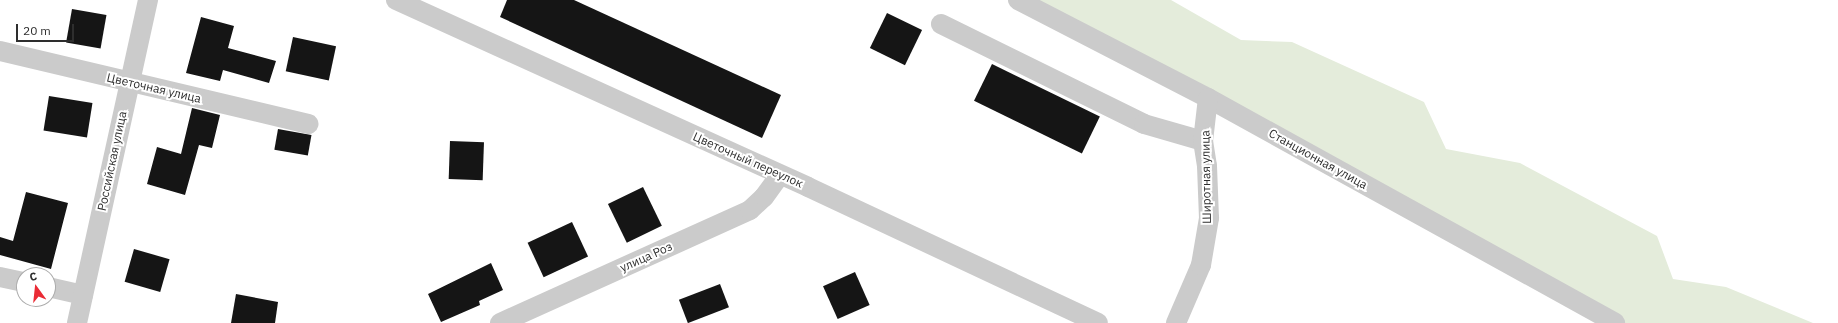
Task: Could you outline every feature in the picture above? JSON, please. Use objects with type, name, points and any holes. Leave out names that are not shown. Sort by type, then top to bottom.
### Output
[{"type":"street","name":"Российская улица","points":[[77,323],[148,0]]},
{"type":"street","name":"Цветочный переулок","points":[[396,0],[780,175],[1098,323]]},
{"type":"street","name":"Станционная улица","points":[[1018,0],[1208,98],[1615,323]]},
{"type":"street","points":[[941,24],[1144,124],[1203,141]]},
{"type":"street","name":"Цветочная улица","points":[[0,51],[308,124]]},
{"type":"street","name":"Широтная улица","points":[[1176,323],[1201,265],[1209,218],[1207,166],[1203,141],[1208,98]]},
{"type":"street","name":"улица Роз","points":[[500,323],[750,210],[764,197],[780,175]]},
{"type":"street","points":[[0,277],[16,280]]},
{"type":"street","points":[[56,289],[83,295]]},
{"type":"green space","points":[[1018,0],[1171,0],[1241,40],[1292,42],[1424,102],[1446,149],[1520,163],[1657,236],[1673,279],[1726,287],[1813,323],[1620,323]]},
{"type":"building","points":[[507,0],[574,0],[781,95],[762,138],[500,17]]},
{"type":"building","points":[[72,9],[106,15],[101,49],[66,42]]},
{"type":"building","points":[[887,13],[922,30],[905,65],[870,48]]},
{"type":"building","points":[[201,17],[234,26],[228,48],[276,61],[269,83],[223,70],[220,81],[186,73]]},
{"type":"building","points":[[293,37],[336,46],[329,80],[286,71]]},
{"type":"building","points":[[992,64],[1100,117],[1082,153],[974,101]]},
{"type":"building","points":[[49,96],[92,103],[87,137],[44,131]]},
{"type":"building","points":[[192,108],[220,115],[212,148],[199,145],[185,195],[147,184],[157,147],[181,154]]},
{"type":"building","points":[[278,129],[311,135],[308,156],[274,150]]},
{"type":"building","points":[[450,141],[484,142],[483,180],[449,179]]},
{"type":"building","points":[[643,187],[662,226],[627,243],[608,204]]},
{"type":"building","points":[[26,192],[68,203],[52,267],[44,267],[0,255],[0,237],[13,241]]},
{"type":"building","points":[[572,222],[588,256],[544,277],[528,243]]},
{"type":"building","points":[[134,249],[170,259],[160,292],[125,282]]},
{"type":"building","points":[[491,263],[503,290],[479,301],[480,305],[441,322],[428,294]]},
{"type":"building","points":[[855,272],[870,305],[838,319],[823,286]]},
{"type":"building","points":[[720,284],[729,307],[688,323],[679,300]]},
{"type":"building","points":[[236,294],[278,302],[275,323],[231,323]]}]
